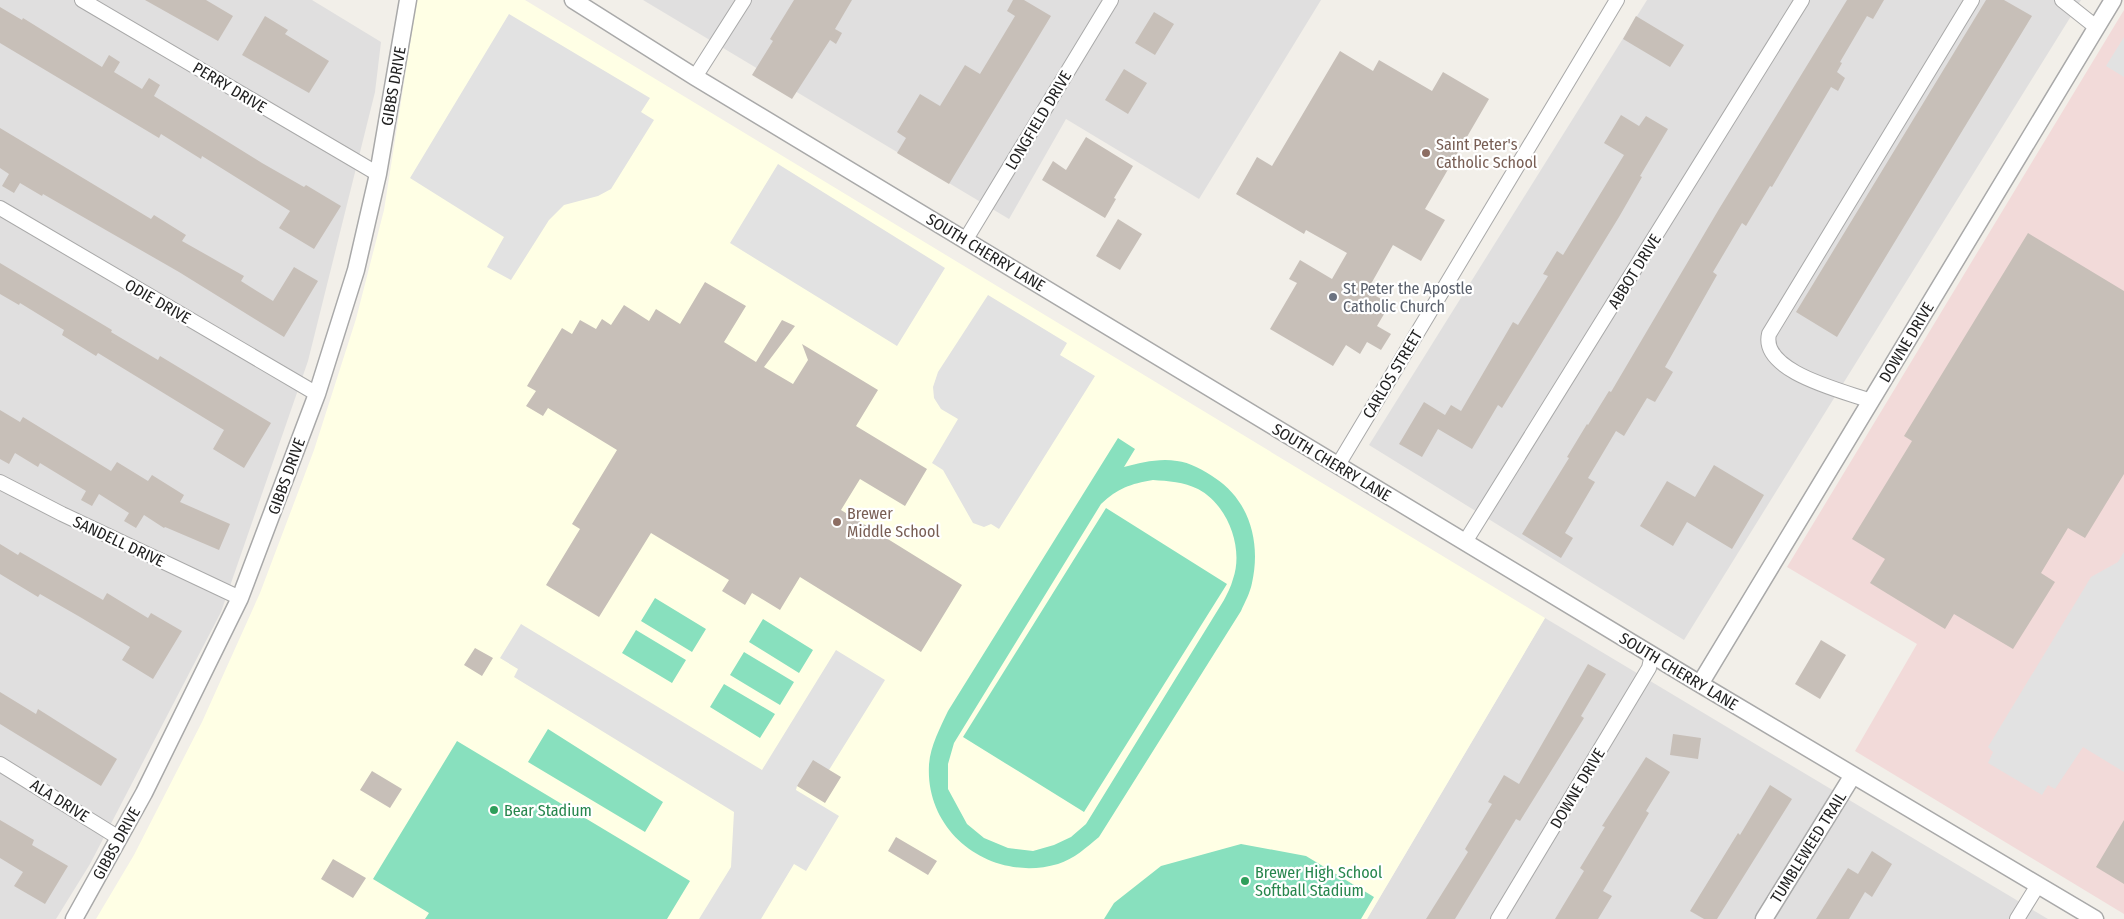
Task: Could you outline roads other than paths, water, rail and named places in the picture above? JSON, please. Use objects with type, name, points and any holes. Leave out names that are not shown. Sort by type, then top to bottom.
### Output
[{"type":"street","name":"PERRY DRIVE","points":[[82,0],[378,174]]},
{"type":"street","name":"GIBBS DRIVE","points":[[74,919],[144,793],[240,598],[316,394],[356,270],[378,174],[408,0]]},
{"type":"street","name":"SOUTH CHERRY LANE","points":[[573,0],[696,77],[1700,684],[2095,919]]},
{"type":"street","points":[[696,77],[744,0]]},
{"type":"street","name":"LONGFIELD DRIVE","points":[[966,239],[1111,0]]},
{"type":"street","name":"CARLOS STREET","points":[[1338,465],[1617,0]]},
{"type":"street","name":"ABBOT DRIVE","points":[[1465,542],[1802,0]]},
{"type":"street","points":[[1870,401],[1795,374],[1775,358],[1768,341],[1769,334],[1972,0]]},
{"type":"street","points":[[2062,0],[2096,28]]},
{"type":"street","name":"DOWNE DRIVE","points":[[1700,684],[2113,0]]},
{"type":"street","name":"ODIE DRIVE","points":[[0,208],[316,394]]},
{"type":"street","name":"SANDELL DRIVE","points":[[0,482],[62,514],[240,598]]},
{"type":"street","name":"DOWNE DRIVE","points":[[1498,919],[1649,668],[1652,654]]},
{"type":"street","name":"ALA DRIVE","points":[[0,764],[119,838]]},
{"type":"street","name":"TUMBLEWEED TRAIL","points":[[1764,919],[1853,775]]},
{"type":"street","points":[[2017,919],[2038,885]]},
{"type":"place","name":"Saint Peter's Catholic School","points":[[1426,153]]},
{"type":"place","name":"St Peter the Apostle Catholic Church","points":[[1333,297]]},
{"type":"place","name":"Brewer Middle School","points":[[837,522]]},
{"type":"place","name":"Bear Stadium","points":[[494,810]]},
{"type":"place","name":"Brewer High School Softball Stadium","points":[[1245,881]]}]
